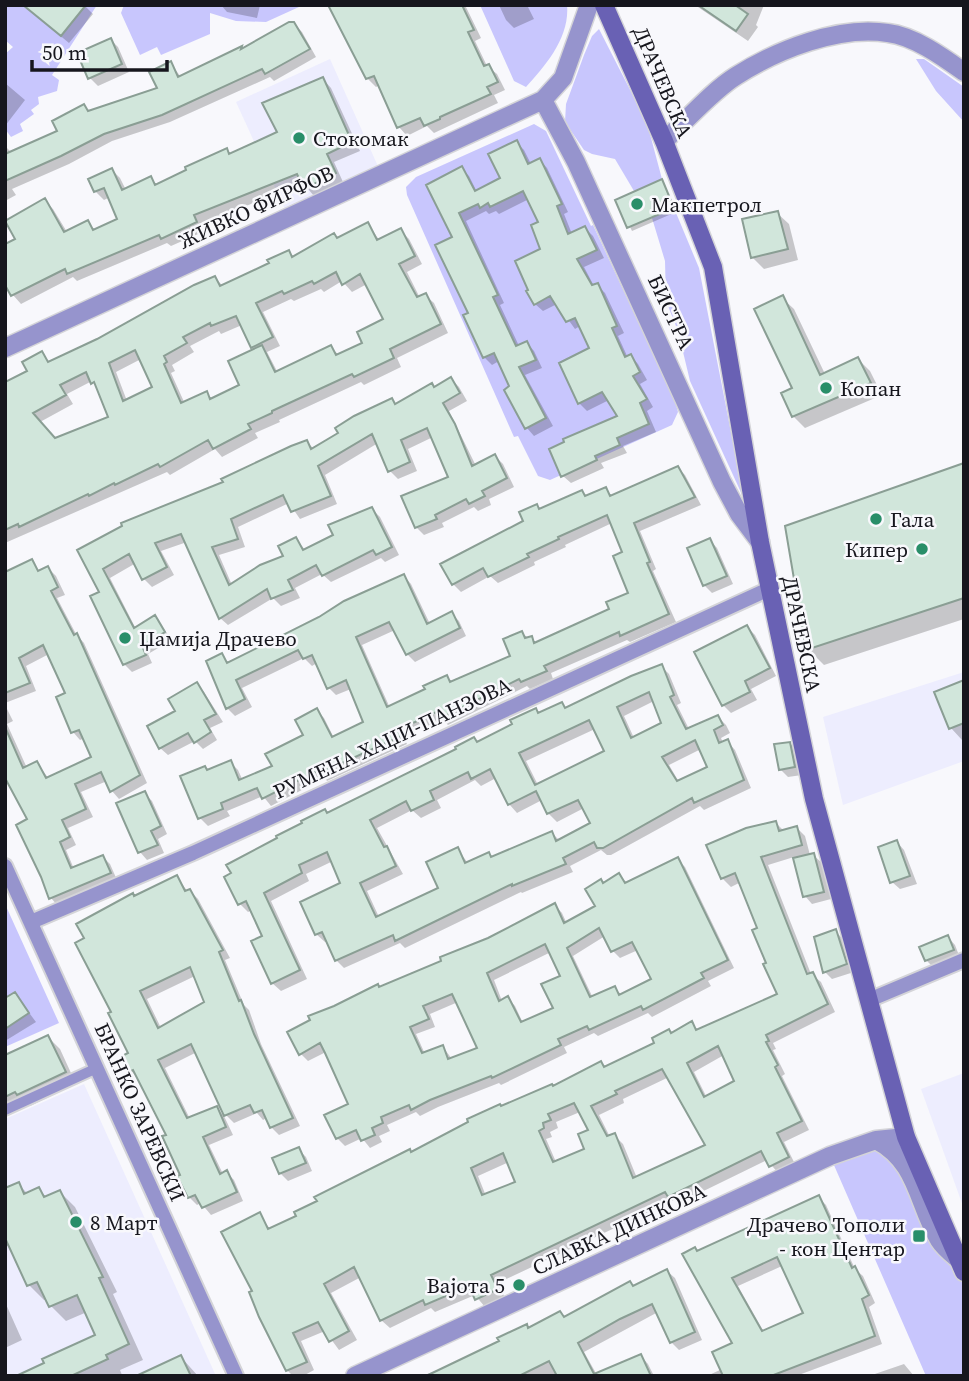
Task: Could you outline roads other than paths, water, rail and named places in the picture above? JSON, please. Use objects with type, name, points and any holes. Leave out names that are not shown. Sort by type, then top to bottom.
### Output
[{"type":"main road","name":"ДРАЧЕВСКА","points":[[604,5],[664,141],[713,267],[769,589],[814,799],[906,1137],[961,1266]]},
{"type":"street","name":"ЖИВКО ФИРФОВ","points":[[5,348],[543,100],[563,78],[589,5]]},
{"type":"street","points":[[664,141],[734,77],[775,56],[843,32],[890,33],[932,51],[964,72]]},
{"type":"street","name":"БИСТРА","points":[[543,100],[576,162],[722,482],[739,514],[760,541]]},
{"type":"street","name":"РУМЕНА ХАЏИ-ПАНЗОВА","points":[[31,922],[193,853],[769,589]]},
{"type":"street","name":"БРАНКО ЗАРЕВСКИ","points":[[5,866],[236,1376]]},
{"type":"street","points":[[869,1000],[964,960]]},
{"type":"street","points":[[5,1110],[97,1068]]},
{"type":"street","name":"СЛАВКА ДИНКОВА","points":[[355,1376],[830,1156],[876,1140],[906,1137]]},
{"type":"street","points":[[876,1140],[891,1149],[906,1165],[941,1243],[961,1266]]},
{"type":"place","name":"Стокомак","points":[[299,138]]},
{"type":"place","name":"Макпетрол","points":[[637,204]]},
{"type":"place","name":"Копан","points":[[826,388]]},
{"type":"place","name":"Гала","points":[[876,519]]},
{"type":"place","name":"Кипер","points":[[922,549]]},
{"type":"place","name":"Џамија Драчево","points":[[125,638]]},
{"type":"place","name":"8 Март","points":[[76,1222]]},
{"type":"place","name":"Драчево Тополи - кон Центар","points":[[919,1236]]},
{"type":"place","name":"Вајота 5","points":[[519,1285]]}]
